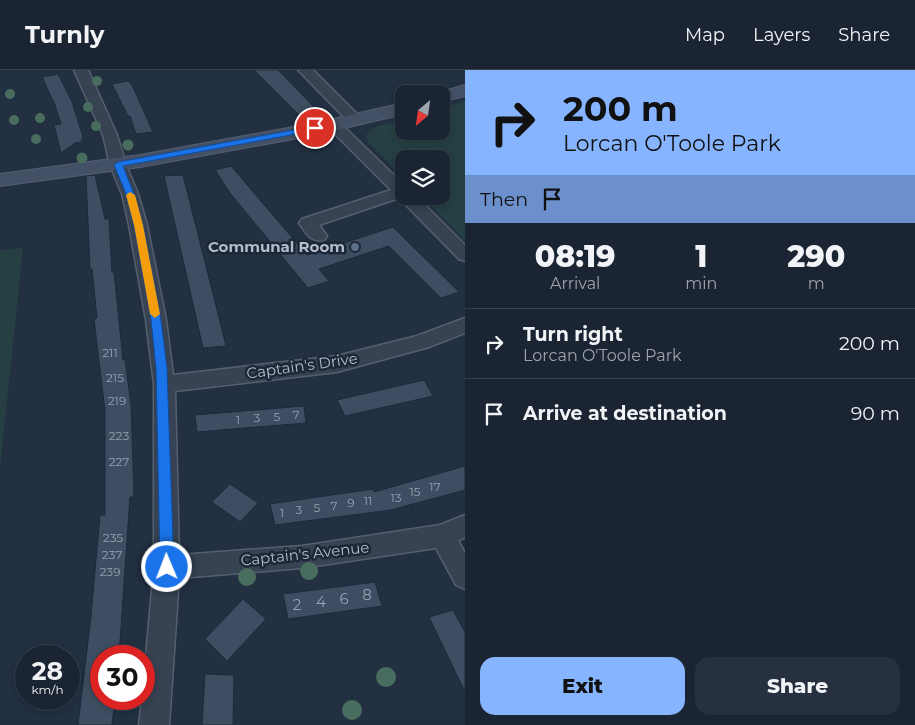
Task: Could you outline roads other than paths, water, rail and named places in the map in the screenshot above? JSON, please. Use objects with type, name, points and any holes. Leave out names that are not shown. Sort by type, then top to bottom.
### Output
[{"type":"street","points":[[81,70],[110,135],[118,165],[130,194],[138,225],[156,320],[164,384],[167,567],[154,725]]},
{"type":"street","points":[[305,70],[355,120]]},
{"type":"street","points":[[450,94],[465,90]]},
{"type":"street","points":[[0,180],[118,165],[355,120],[395,110]]},
{"type":"street","points":[[333,124],[395,185]]},
{"type":"street","points":[[318,236],[308,223],[395,197]]},
{"type":"street","points":[[415,205],[465,255]]},
{"type":"street","name":"Captain's Drive","points":[[164,384],[338,364],[422,342],[465,325]]},
{"type":"street","name":"Captain's Avenue","points":[[167,567],[302,557],[442,536],[465,526]]},
{"type":"street","points":[[442,536],[465,577]]},
{"type":"place","name":"Communal Room","points":[[355,247]]}]
